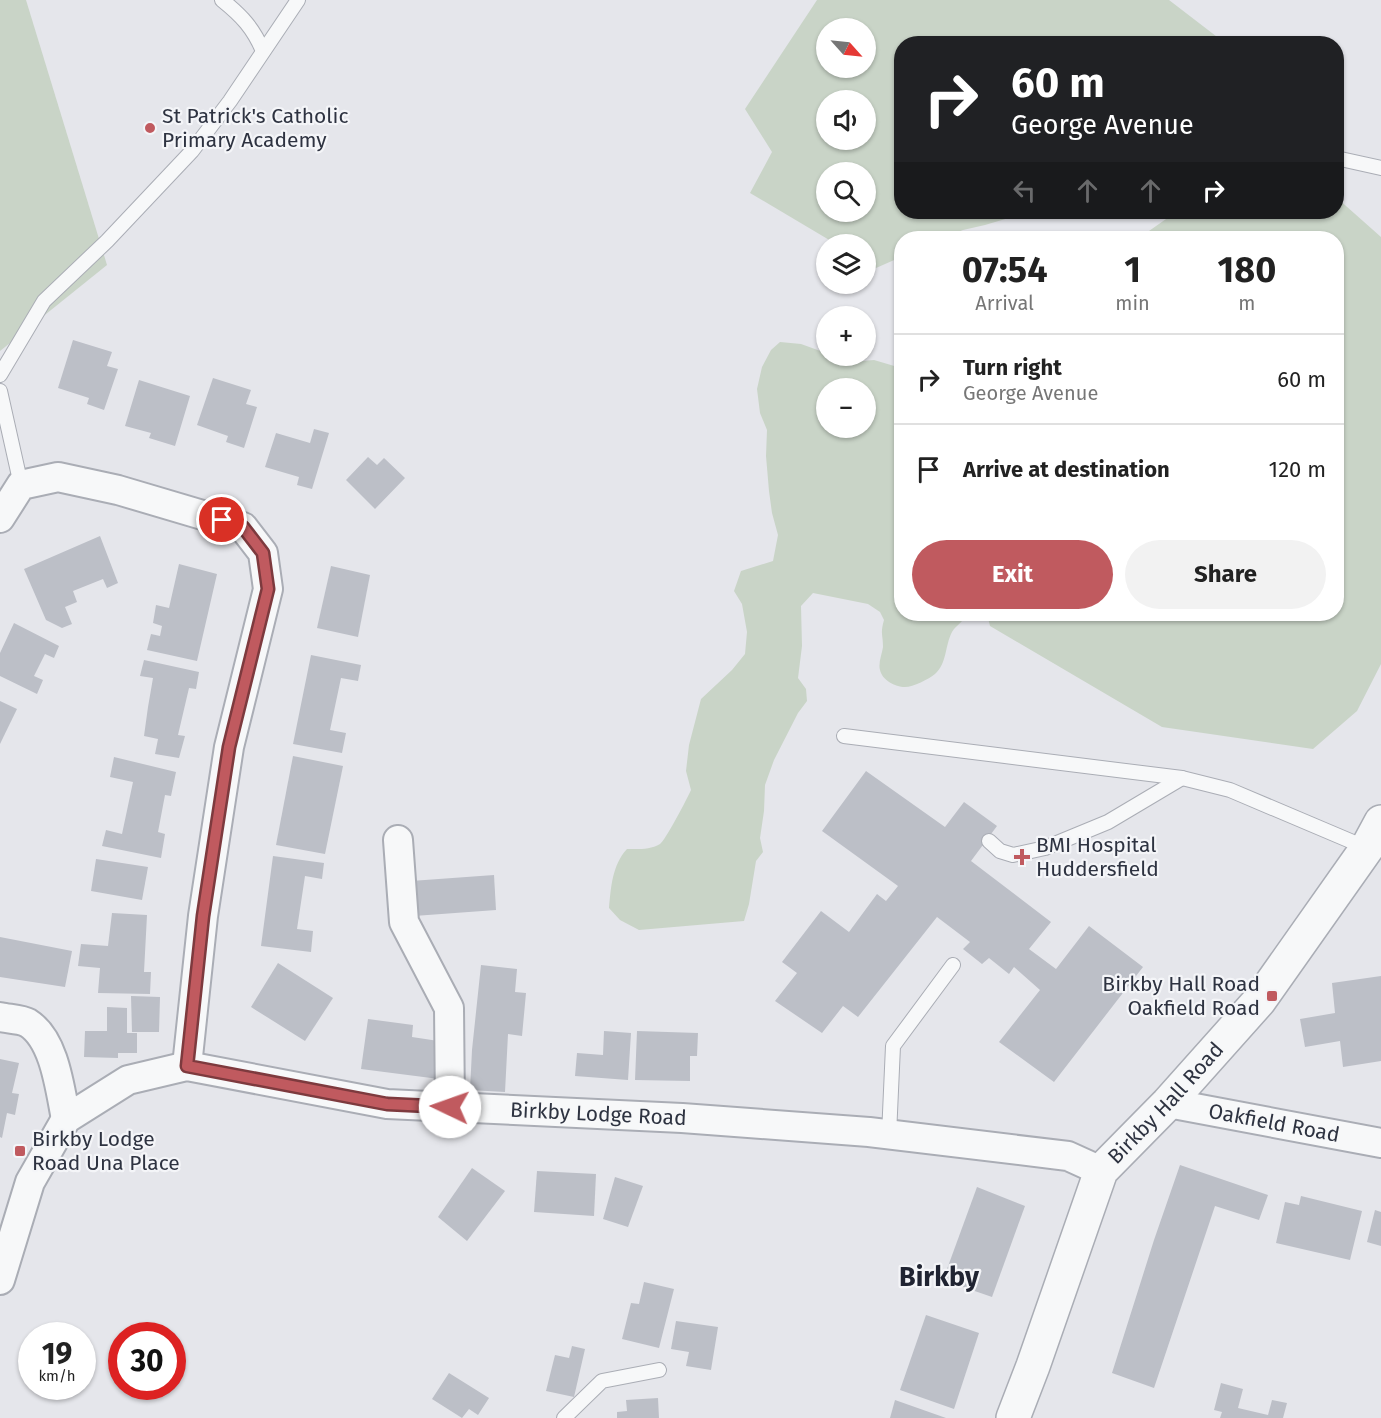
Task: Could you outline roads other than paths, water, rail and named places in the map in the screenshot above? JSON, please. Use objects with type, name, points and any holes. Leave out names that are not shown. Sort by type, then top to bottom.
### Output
[{"type":"street","points":[[0,518],[21,485],[58,477],[118,490],[243,527],[263,553],[268,589],[229,747],[203,916],[187,1066]]},
{"type":"street","name":"Birkby Hall Road","points":[[1013,1418],[1101,1171],[1168,1104],[1259,1000],[1374,835]]},
{"type":"street","points":[[398,840],[404,922],[449,1008],[450,1107]]},
{"type":"street","points":[[0,1017],[27,1022],[43,1037],[54,1067],[66,1119]]},
{"type":"street","name":"Birkby Lodge Road","points":[[0,1280],[30,1182],[66,1119],[128,1080],[187,1066],[387,1104],[682,1118],[889,1135],[1068,1156],[1101,1171]]},
{"type":"street","name":"Oakfield Road","points":[[1168,1104],[1381,1143]]},
{"type":"lane","points":[[222,0],[241,16],[256,34],[263,51]]},
{"type":"lane","points":[[0,375],[44,301],[107,240],[192,151],[230,101],[298,0]]},
{"type":"lane","points":[[1344,160],[1381,168]]},
{"type":"lane","points":[[0,391],[21,485]]},
{"type":"lane","points":[[844,736],[1182,778],[1230,790],[1374,835]]},
{"type":"lane","points":[[989,841],[1000,851],[1013,855],[1044,848],[1108,822],[1182,778]]},
{"type":"lane","points":[[889,1135],[893,1046],[953,965]]},
{"type":"lane","points":[[564,1418],[602,1381],[659,1370]]},
{"type":"place","name":"St Patrick's Catholic Primary Academy","points":[[150,128]]},
{"type":"place","name":"BMI Hospital Huddersfield","points":[[1022,857]]},
{"type":"place","name":"Birkby Hall Road Oakfield Road","points":[[1272,996]]},
{"type":"place","name":"Birkby Lodge Road Una Place","points":[[20,1151]]},
{"type":"district","name":"Birkby","points":[[939,1277]]}]
